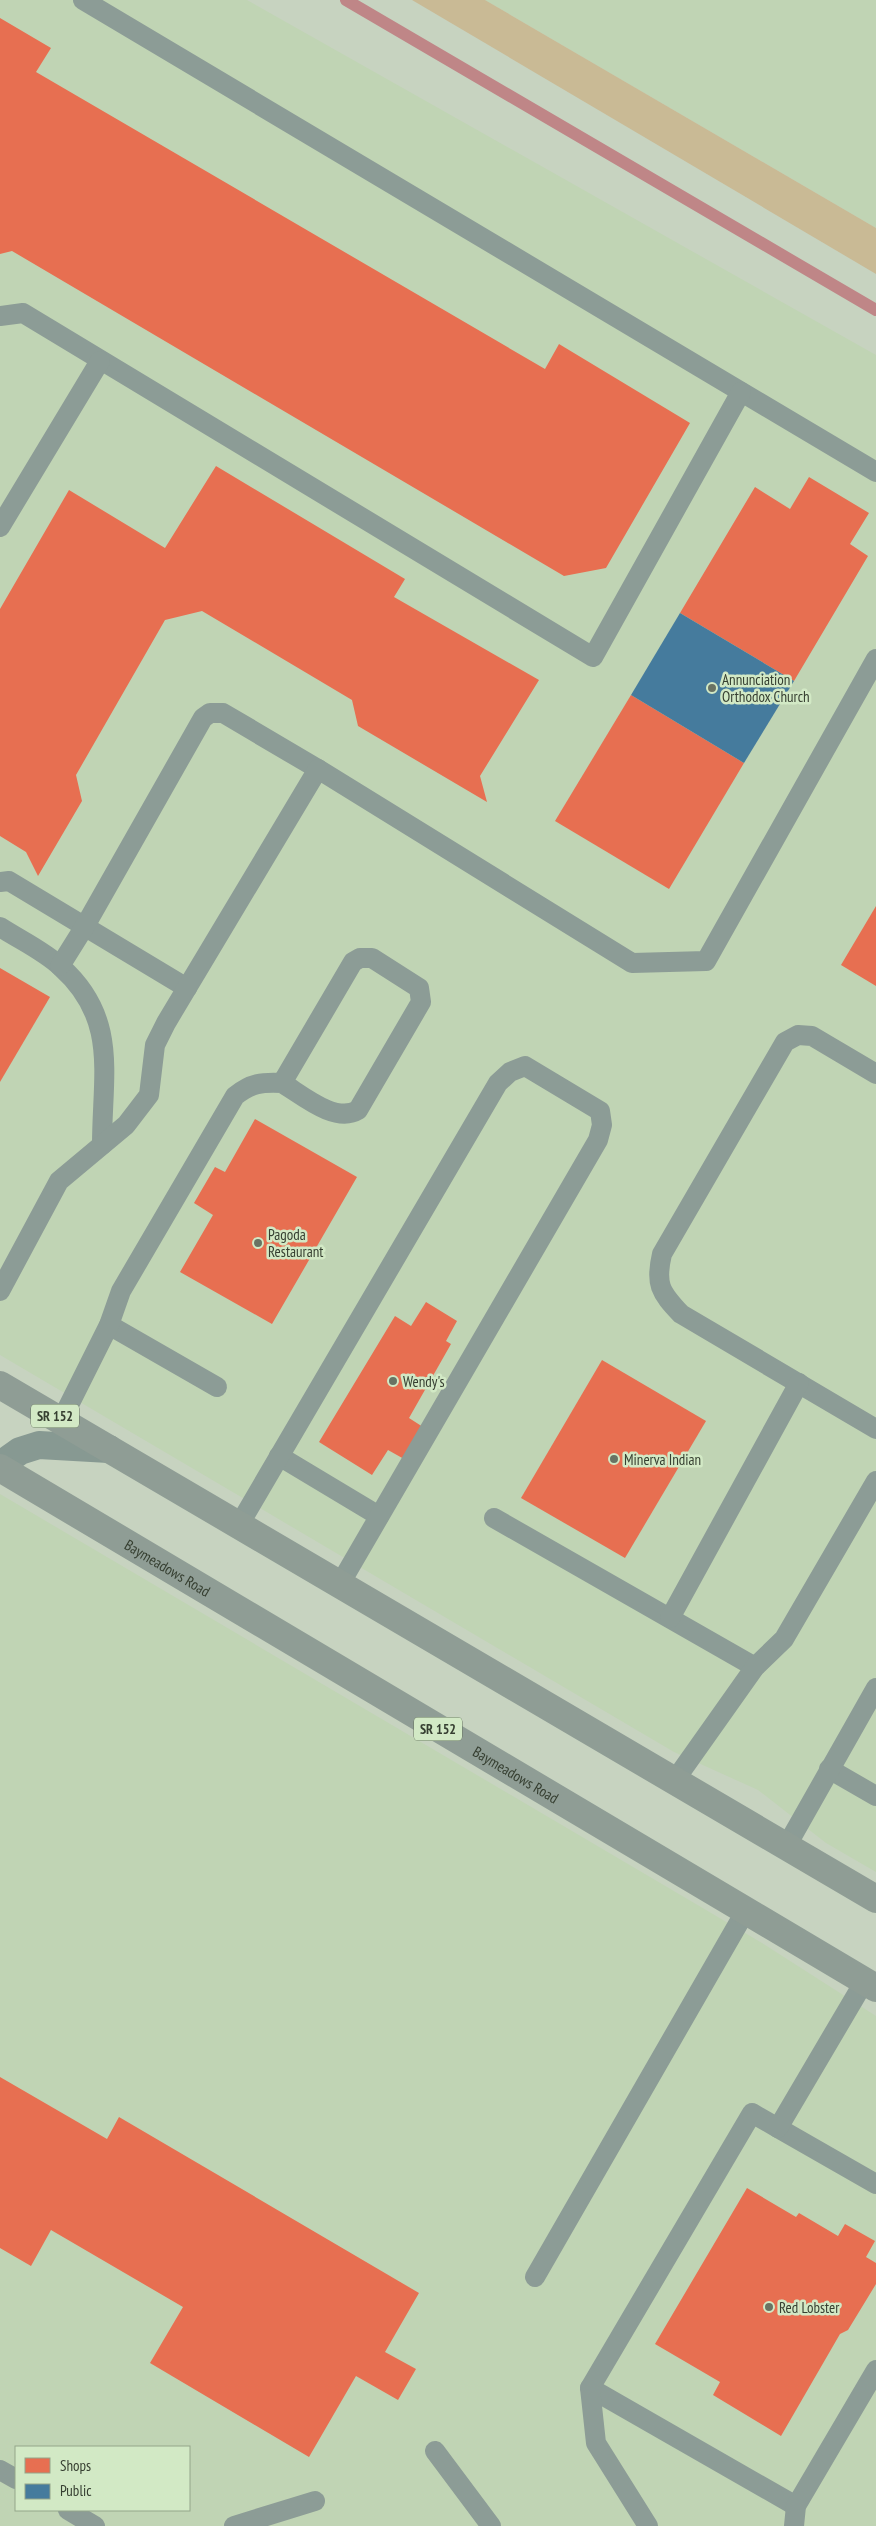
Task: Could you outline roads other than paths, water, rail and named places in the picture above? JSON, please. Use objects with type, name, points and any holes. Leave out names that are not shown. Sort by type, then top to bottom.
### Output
[{"type":"main road","name":"SR 152","points":[[0,1385],[62,1419],[109,1449],[876,1899]]},
{"type":"main road","points":[[0,1467],[20,1451],[39,1445],[109,1449]]},
{"type":"main road","name":"Baymeadows Road","points":[[0,1467],[870,1985]]},
{"type":"lane","points":[[83,0],[876,472]]},
{"type":"lane","points":[[0,316],[23,313],[593,657],[741,392]]},
{"type":"lane","points":[[0,527],[100,361]]},
{"type":"lane","points":[[60,966],[85,926],[203,718],[210,712],[223,713],[318,769],[632,963],[706,961],[876,659]]},
{"type":"lane","points":[[0,1291],[59,1181],[126,1125],[148,1095],[155,1045],[318,769]]},
{"type":"lane","points":[[0,882],[9,881],[187,988]]},
{"type":"lane","points":[[0,927],[60,966],[86,992],[100,1022],[105,1058],[102,1145]]},
{"type":"lane","points":[[62,1419],[110,1325],[121,1290],[235,1096],[245,1087],[258,1082],[282,1083],[331,1112],[351,1114],[358,1110],[421,1002],[419,988],[372,958],[360,958],[353,962],[282,1083]]},
{"type":"lane","points":[[876,1074],[812,1036],[798,1035],[785,1042],[662,1254],[658,1273],[664,1296],[681,1314],[876,1429]]},
{"type":"lane","points":[[239,1525],[498,1083],[510,1072],[525,1066],[534,1071],[600,1111],[602,1125],[598,1140],[340,1584]]},
{"type":"lane","points":[[110,1325],[217,1387]]},
{"type":"lane","points":[[670,1618],[799,1383]]},
{"type":"lane","points":[[279,1456],[379,1516]]},
{"type":"lane","points":[[675,1780],[755,1667],[784,1639],[876,1481]]},
{"type":"lane","points":[[494,1518],[755,1667]]},
{"type":"lane","points":[[786,1847],[876,1688]]},
{"type":"lane","points":[[829,1769],[876,1796]]},
{"type":"lane","points":[[534,2277],[745,1912]]},
{"type":"lane","points":[[778,2128],[870,1985]]},
{"type":"lane","points":[[648,2526],[596,2443],[590,2388],[752,2113],[876,2184]]},
{"type":"lane","points":[[794,2526],[796,2506],[876,2370]]},
{"type":"lane","points":[[590,2388],[796,2506]]},
{"type":"lane","points":[[435,2451],[491,2526]]},
{"type":"lane","points":[[0,2470],[15,2478]]},
{"type":"lane","points":[[234,2526],[315,2501]]},
{"type":"lane","points":[[70,2511],[95,2526]]},
{"type":"waterway","points":[[346,0],[876,310]]},
{"type":"place","name":"Annunciation Orthodox Church","points":[[712,688]]},
{"type":"place","name":"Pagoda Restaurant","points":[[258,1243]]},
{"type":"place","name":"Wendy's","points":[[393,1381]]},
{"type":"place","name":"Minerva Indian","points":[[614,1459]]},
{"type":"place","name":"Red Lobster","points":[[769,2307]]}]
